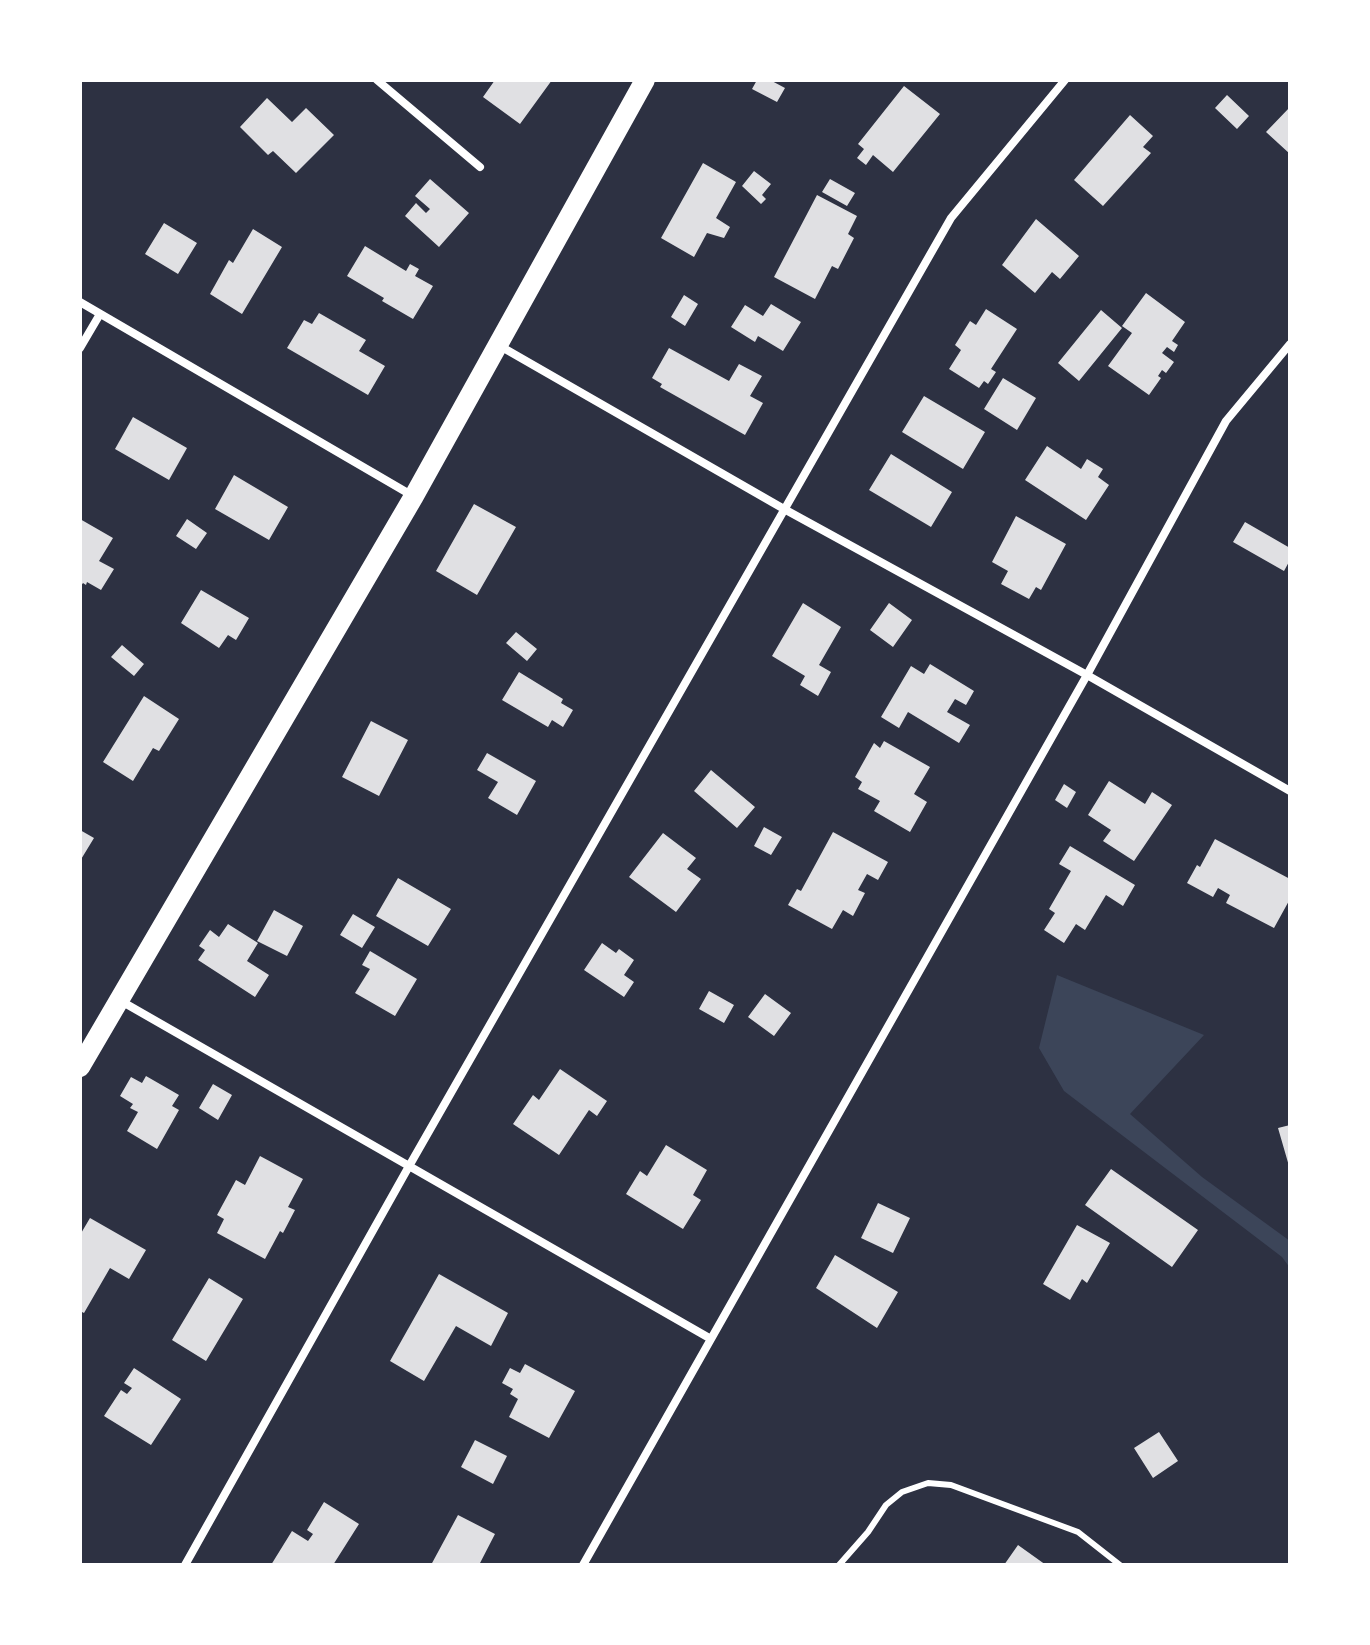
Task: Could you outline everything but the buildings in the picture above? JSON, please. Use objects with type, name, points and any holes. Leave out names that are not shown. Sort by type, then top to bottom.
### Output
[{"type":"main road","points":[[80,1067],[414,496],[645,80]]},
{"type":"street","points":[[377,80],[480,167]]},
{"type":"street","points":[[185,1565],[408,1168],[951,218],[1065,80]]},
{"type":"street","points":[[80,302],[414,496]]},
{"type":"street","points":[[80,348],[100,314]]},
{"type":"street","points":[[583,1565],[1087,675],[1226,421],[1290,344]]},
{"type":"street","points":[[498,345],[784,509],[1087,675],[1290,791]]},
{"type":"street","points":[[119,1000],[711,1339]]},
{"type":"lane","points":[[839,1565],[868,1532],[886,1505],[902,1492],[928,1483],[951,1485],[1078,1532],[1120,1565]]},
{"type":"shaded area","points":[[1057,975],[1204,1035],[1130,1114],[1202,1177],[1290,1241],[1290,1268],[1282,1257],[1064,1091],[1039,1048]]}]
